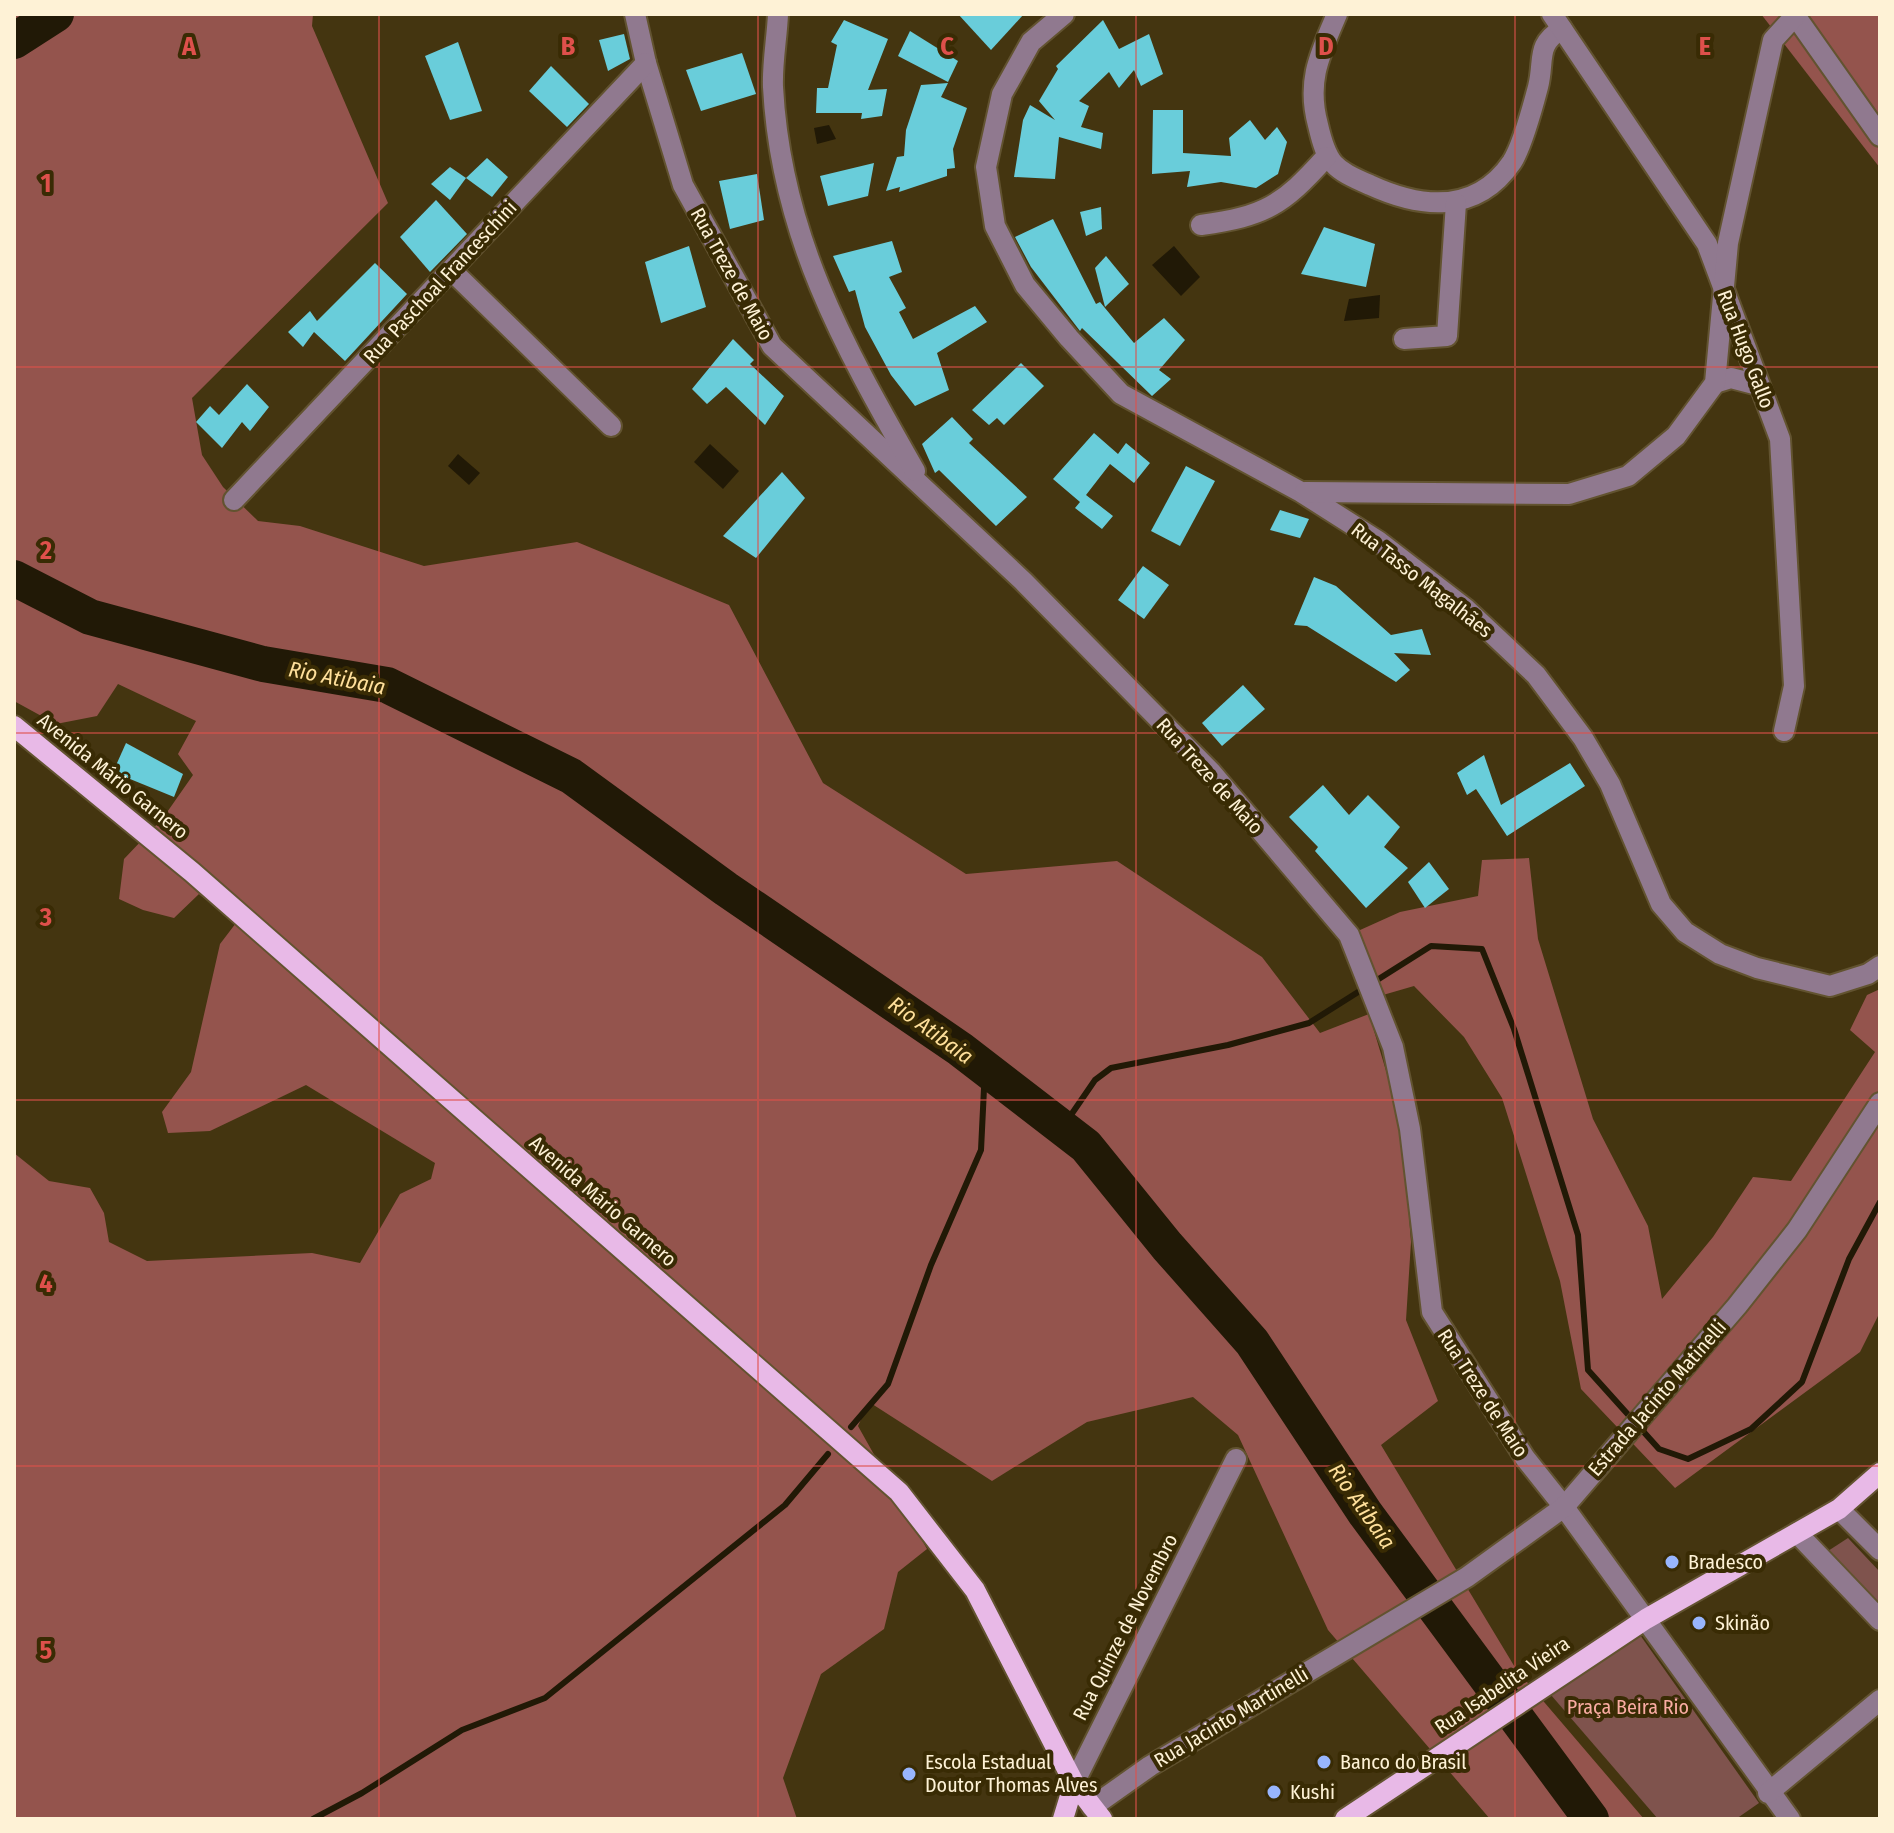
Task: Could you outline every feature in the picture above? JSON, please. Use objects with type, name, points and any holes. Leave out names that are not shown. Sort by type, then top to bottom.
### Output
[{"type":"main road","name":"Avenida Mário Garnero","points":[[14,726],[192,872],[899,1492],[975,1590],[1074,1783],[1097,1813]]},
{"type":"main road","name":"Rua Isabelita Vieira","points":[[1345,1819],[1646,1619],[1839,1509],[1880,1473]]},
{"type":"main road","name":"Rua Quinze de Novembro","points":[[1063,1819],[1074,1783]]},
{"type":"street","name":"Rua Treze de Maio","points":[[635,14],[646,63],[683,185],[772,346],[1023,581],[1211,772],[1349,935],[1393,1047],[1410,1129],[1432,1312],[1517,1446],[1790,1819]]},
{"type":"street","points":[[778,14],[773,85],[784,179],[810,266],[836,330],[926,491]]},
{"type":"street","name":"Rua Tasso Magalhães","points":[[1064,14],[1031,42],[1002,94],[986,167],[995,226],[1025,285],[1121,394],[1301,492],[1378,541],[1466,609],[1536,675],[1583,738],[1610,784],[1661,904],[1685,932],[1720,954],[1757,968],[1830,986],[1868,974],[1880,966]]},
{"type":"street","points":[[1337,14],[1315,65],[1313,107],[1326,157],[1350,176],[1396,197],[1456,203],[1481,192],[1512,162],[1538,86],[1543,48],[1557,22]]},
{"type":"street","points":[[1301,492],[1362,495],[1569,494],[1628,476],[1676,436],[1715,383],[1728,243],[1773,40],[1795,15],[1880,136]]},
{"type":"street","name":"Rua Hugo Gallo","points":[[1557,22],[1707,244],[1780,439],[1794,686],[1784,731]]},
{"type":"street","name":"Rua Paschoal Franceschini","points":[[234,500],[646,63]]},
{"type":"street","points":[[1201,225],[1247,219],[1278,204],[1326,157]]},
{"type":"street","points":[[1404,339],[1447,336],[1456,203]]},
{"type":"street","points":[[1707,244],[1718,247],[1728,243]]},
{"type":"street","points":[[451,270],[611,426]]},
{"type":"street","points":[[1715,383],[1731,378],[1758,385]]},
{"type":"street","name":"Estrada Jacinto Matinelli","points":[[1373,1632],[1467,1577],[1564,1507],[1617,1441],[1737,1306],[1797,1230],[1880,1103]]},
{"type":"street","name":"Rua Quinze de Novembro","points":[[1074,1783],[1236,1459]]},
{"type":"street","points":[[1839,1509],[1880,1550]]},
{"type":"street","points":[[1797,1533],[1880,1620]]},
{"type":"street","name":"Rua Jacinto Martinelli","points":[[1097,1813],[1150,1766],[1373,1632]]},
{"type":"street","points":[[1768,1793],[1880,1700]]},
{"type":"green space","points":[[1848,1538],[1880,1572],[1880,1606],[1828,1551]]},
{"type":"green space","name":"Praça Beira Rio","points":[[1640,1635],[1759,1803],[1736,1819],[1658,1819],[1551,1695]]},
{"type":"shaded area","points":[[14,14],[313,14],[312,26],[388,203],[192,398],[202,455],[223,487],[258,521],[300,526],[424,566],[577,542],[729,605],[823,783],[966,874],[1117,861],[1262,957],[1320,1033],[1369,1014],[1402,1124],[1411,1242],[1406,1320],[1438,1401],[1381,1445],[1516,1669],[1644,1819],[1490,1819],[1328,1630],[1238,1435],[1193,1397],[1087,1422],[992,1481],[869,1402],[858,1426],[927,1549],[898,1572],[884,1629],[821,1674],[783,1778],[797,1819],[14,1819],[14,1153],[49,1181],[90,1188],[104,1213],[109,1242],[147,1261],[312,1253],[360,1263],[400,1194],[431,1179],[435,1163],[306,1085],[210,1131],[168,1133],[162,1112],[191,1072],[220,944],[236,923],[199,894],[174,918],[143,910],[119,899],[124,859],[163,818],[193,775],[178,754],[196,721],[118,684],[97,716],[56,724],[14,701]]},
{"type":"shaded area","points":[[1761,14],[1880,14],[1880,168]]},
{"type":"shaded area","points":[[829,125],[836,139],[817,144],[814,128]]},
{"type":"shaded area","points":[[1174,246],[1200,277],[1181,296],[1152,265]]},
{"type":"shaded area","points":[[1380,295],[1379,318],[1344,321],[1349,299]]},
{"type":"shaded area","points":[[710,444],[739,471],[723,489],[694,462]]},
{"type":"shaded area","points":[[458,454],[480,473],[469,485],[448,466]]},
{"type":"shaded area","points":[[1529,858],[1538,939],[1593,1119],[1648,1226],[1662,1299],[1713,1237],[1753,1177],[1791,1181],[1875,1052],[1850,1030],[1867,995],[1880,989],[1880,1312],[1860,1352],[1675,1488],[1581,1389],[1560,1281],[1502,1098],[1464,1037],[1414,986],[1383,995],[1349,935],[1400,912],[1478,896],[1482,860]]},
{"type":"building","points":[[958,14],[1024,14],[991,50]]},
{"type":"building","points":[[844,20],[888,39],[868,90],[887,89],[882,116],[861,119],[862,113],[816,113],[817,88],[828,88],[837,45],[831,42]]},
{"type":"building","points":[[1103,20],[1119,49],[1149,34],[1163,74],[1141,86],[1134,70],[1119,88],[1109,72],[1079,101],[1089,106],[1081,127],[1103,133],[1101,149],[1059,137],[1055,179],[1014,177],[1023,120],[1030,105],[1055,120],[1039,101],[1058,69],[1056,66]]},
{"type":"building","points":[[910,31],[958,61],[948,82],[898,56]]},
{"type":"building","points":[[624,34],[630,59],[608,71],[599,40]]},
{"type":"building","points":[[458,42],[482,111],[450,120],[425,56]]},
{"type":"building","points":[[742,53],[756,94],[701,111],[686,70]]},
{"type":"building","points":[[551,66],[589,104],[567,127],[529,91]]},
{"type":"building","points":[[948,83],[941,97],[967,108],[953,149],[955,168],[947,169],[947,176],[899,192],[900,187],[886,191],[897,157],[904,156],[906,130],[921,85]]},
{"type":"building","points":[[1153,110],[1183,110],[1183,153],[1231,156],[1229,138],[1250,120],[1265,140],[1277,127],[1287,142],[1278,174],[1256,188],[1221,182],[1187,187],[1190,171],[1152,174]]},
{"type":"building","points":[[487,158],[508,177],[492,197],[466,178]]},
{"type":"building","points":[[874,163],[868,196],[828,206],[820,176]]},
{"type":"building","points":[[450,167],[466,178],[450,200],[431,184]]},
{"type":"building","points":[[757,174],[764,220],[730,229],[719,181]]},
{"type":"building","points":[[436,200],[467,234],[430,272],[400,237]]},
{"type":"building","points":[[1101,207],[1102,229],[1086,236],[1080,212]]},
{"type":"building","points":[[1053,219],[1096,304],[1100,302],[1134,343],[1164,318],[1185,340],[1159,370],[1171,379],[1152,396],[1082,328],[1080,331],[1031,267],[1015,237]]},
{"type":"building","points":[[1324,227],[1375,244],[1366,287],[1301,274]]},
{"type":"building","points":[[892,241],[902,272],[889,277],[906,308],[899,312],[913,339],[975,306],[987,322],[937,353],[949,390],[915,406],[891,375],[865,327],[855,290],[849,292],[833,256]]},
{"type":"building","points":[[689,246],[706,307],[661,323],[645,262]]},
{"type":"building","points":[[1106,256],[1129,284],[1105,307],[1095,268]]},
{"type":"building","points":[[375,263],[407,294],[345,361],[314,332],[303,347],[288,332],[310,311],[317,321]]},
{"type":"building","points":[[733,339],[754,360],[750,364],[784,396],[765,425],[726,387],[707,404],[692,389]]},
{"type":"building","points":[[1021,363],[1044,386],[1004,425],[997,418],[989,425],[972,410]]},
{"type":"building","points":[[247,384],[269,407],[250,431],[242,422],[222,448],[196,422],[210,406],[219,415]]},
{"type":"building","points":[[952,417],[973,439],[969,443],[1027,497],[996,526],[939,470],[935,473],[922,444]]},
{"type":"building","points":[[1094,433],[1118,454],[1126,443],[1150,463],[1134,483],[1110,464],[1086,495],[1113,516],[1102,529],[1075,508],[1080,502],[1053,479]]},
{"type":"building","points":[[1186,466],[1215,481],[1180,546],[1151,531]]},
{"type":"building","points":[[782,472],[805,498],[756,558],[723,536]]},
{"type":"building","points":[[1280,510],[1309,519],[1300,538],[1270,530]]},
{"type":"building","points":[[1143,566],[1169,585],[1144,619],[1118,600]]},
{"type":"building","points":[[1314,577],[1336,586],[1391,635],[1422,629],[1431,655],[1394,653],[1410,670],[1396,682],[1307,626],[1294,625]]},
{"type":"building","points":[[1243,685],[1265,709],[1222,746],[1202,723]]},
{"type":"building","points":[[126,743],[183,774],[174,797],[113,772]]},
{"type":"building","points":[[1484,755],[1501,805],[1570,763],[1585,786],[1507,836],[1476,789],[1467,795],[1457,773]]},
{"type":"building","points":[[1323,785],[1349,815],[1368,795],[1400,827],[1384,847],[1408,868],[1366,908],[1315,851],[1318,847],[1289,817]]},
{"type":"building","points":[[1429,862],[1449,889],[1425,908],[1408,882]]},
{"type":"waterway","name":"Rio Atibaia","points":[[14,41],[56,14]]},
{"type":"waterway","name":"Rio Atibaia","points":[[14,578],[90,617],[263,664],[387,685],[571,776],[726,889],[960,1049],[1086,1146],[1167,1246],[1252,1342],[1365,1513],[1591,1819]]},
{"type":"waterway","points":[[1062,1128],[1095,1080],[1111,1068],[1228,1045],[1309,1023],[1431,946],[1482,949],[1514,1029],[1578,1235],[1588,1370],[1659,1449],[1688,1459],[1751,1429],[1802,1382],[1849,1259],[1880,1202]]},
{"type":"waterway","points":[[851,1427],[888,1384],[931,1265],[981,1150],[985,1068]]},
{"type":"waterway","points":[[313,1819],[362,1793],[462,1730],[545,1698],[785,1505],[828,1454]]},
{"type":"place","name":"Bradesco","points":[[1672,1562]]},
{"type":"place","name":"Skinão","points":[[1699,1623]]},
{"type":"place","name":"Banco do Brasil","points":[[1324,1762]]},
{"type":"place","name":"Escola Estadual Doutor Thomas Alves","points":[[909,1774]]},
{"type":"place","name":"Kushi","points":[[1274,1792]]}]
